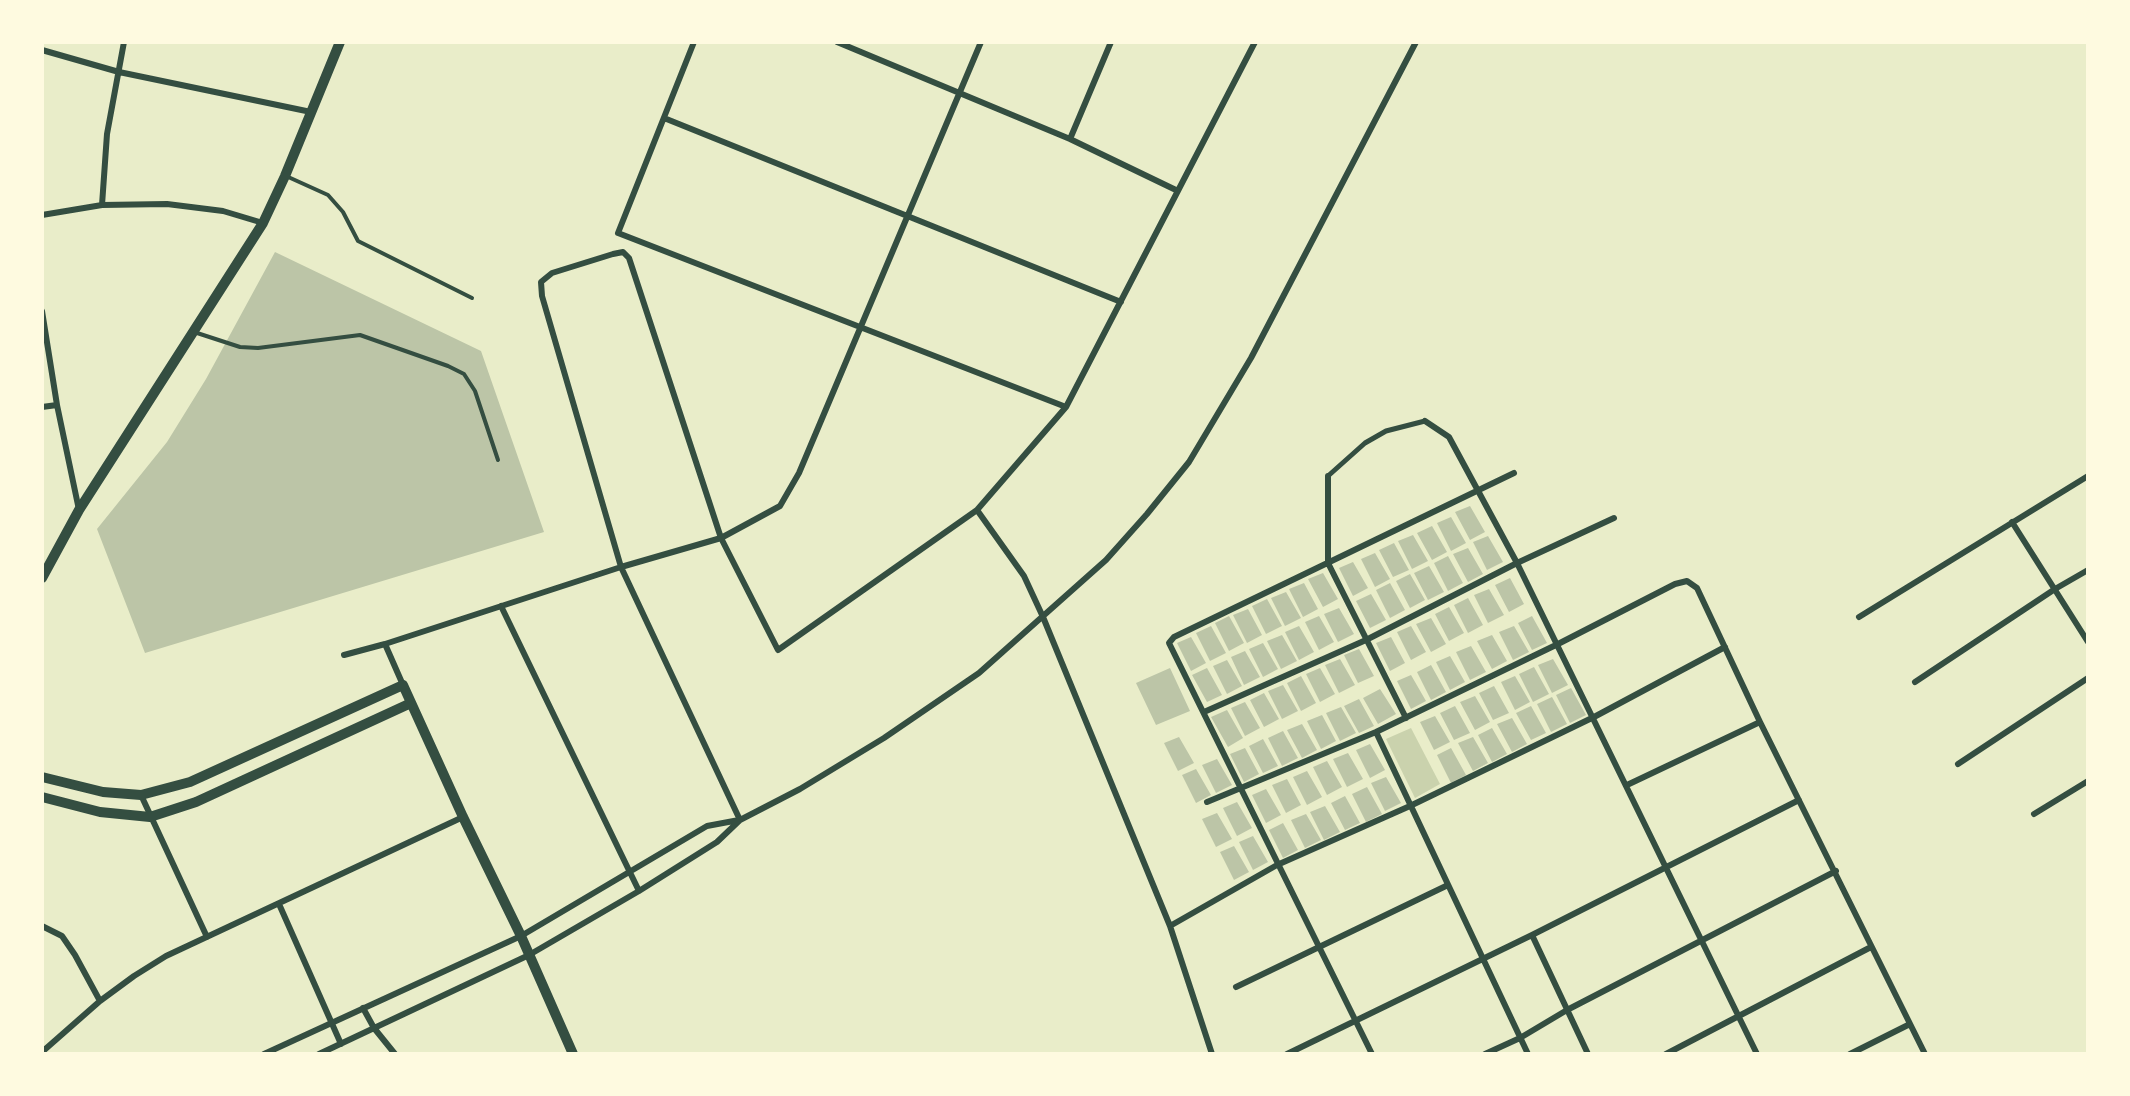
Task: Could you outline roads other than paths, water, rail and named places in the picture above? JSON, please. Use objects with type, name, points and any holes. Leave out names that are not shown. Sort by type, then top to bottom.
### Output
[{"type":"street","points":[[102,205],[107,134],[124,42]]},
{"type":"street","points":[[42,578],[79,510],[263,223],[285,176],[340,42]]},
{"type":"street","points":[[694,42],[618,234],[1066,407]]},
{"type":"street","points":[[838,42],[1070,139],[1178,191]]},
{"type":"street","points":[[344,655],[385,644],[621,567],[721,538],[780,506],[799,473],[981,42]]},
{"type":"street","points":[[1070,139],[1111,42]]},
{"type":"street","points":[[740,820],[621,567],[542,296],[541,282],[552,273],[613,254],[623,252],[629,258],[721,538],[778,650],[977,510],[1066,407],[1255,42]]},
{"type":"street","points":[[319,1054],[529,955],[639,891],[717,842],[740,820],[800,789],[884,738],[979,674],[1106,560],[1189,462],[1251,358],[1416,42]]},
{"type":"street","points":[[42,50],[119,72],[311,112]]},
{"type":"street","points":[[664,118],[1121,302]]},
{"type":"street","points":[[42,215],[102,205],[167,204],[223,211],[263,223]]},
{"type":"street","points":[[42,311],[57,405],[79,510]]},
{"type":"street","points":[[42,407],[57,405]]},
{"type":"street","points":[[1406,718],[1328,563],[1328,476],[1365,443],[1386,430],[1425,421],[1449,437],[1517,562],[1757,1054]]},
{"type":"street","points":[[1372,1054],[1169,643],[1174,637],[1514,473]]},
{"type":"street","points":[[1859,618],[2088,476]]},
{"type":"street","points":[[977,510],[1024,576],[1043,617],[1170,926],[1212,1054]]},
{"type":"street","points":[[1204,712],[1366,640],[1517,562],[1614,518]]},
{"type":"street","points":[[2012,522],[2088,642]]},
{"type":"street","points":[[1915,682],[2088,570]]},
{"type":"street","points":[[1207,802],[1376,732],[1558,644],[1675,584],[1687,581],[1697,588],[1760,722],[1925,1054]]},
{"type":"street","points":[[501,606],[639,891]]},
{"type":"street","points":[[385,644],[463,817],[521,936],[573,1054]]},
{"type":"street","points":[[1170,926],[1277,865],[1410,806],[1594,717],[1725,647]]},
{"type":"street","points":[[1958,764],[2088,678]]},
{"type":"street","points":[[42,777],[103,792],[141,795],[190,782],[404,685]]},
{"type":"street","points":[[42,797],[100,812],[150,817],[196,802],[411,703]]},
{"type":"street","points":[[1627,785],[1760,722]]},
{"type":"street","points":[[1376,732],[1528,1054]]},
{"type":"street","points":[[2034,814],[2088,781]]},
{"type":"street","points":[[141,795],[207,937]]},
{"type":"street","points":[[1287,1054],[1532,935],[1799,800]]},
{"type":"street","points":[[45,1052],[100,1001],[158,961],[463,817]]},
{"type":"street","points":[[264,1054],[521,936],[707,826],[740,820]]},
{"type":"street","points":[[1485,1054],[1520,1038],[1567,1010],[1836,871]]},
{"type":"street","points":[[1236,987],[1448,885]]},
{"type":"street","points":[[279,904],[341,1044]]},
{"type":"street","points":[[42,926],[62,936],[100,1001]]},
{"type":"street","points":[[1532,935],[1588,1054]]},
{"type":"street","points":[[1666,1054],[1871,947]]},
{"type":"street","points":[[363,1008],[374,1028],[394,1054]]},
{"type":"street","points":[[1850,1054],[1910,1024]]},
{"type":"lane","points":[[285,176],[328,195],[343,212],[358,242],[472,297]]},
{"type":"lane","points":[[193,331],[240,347],[258,348],[360,335],[448,366],[464,374],[475,391],[498,460]]}]
